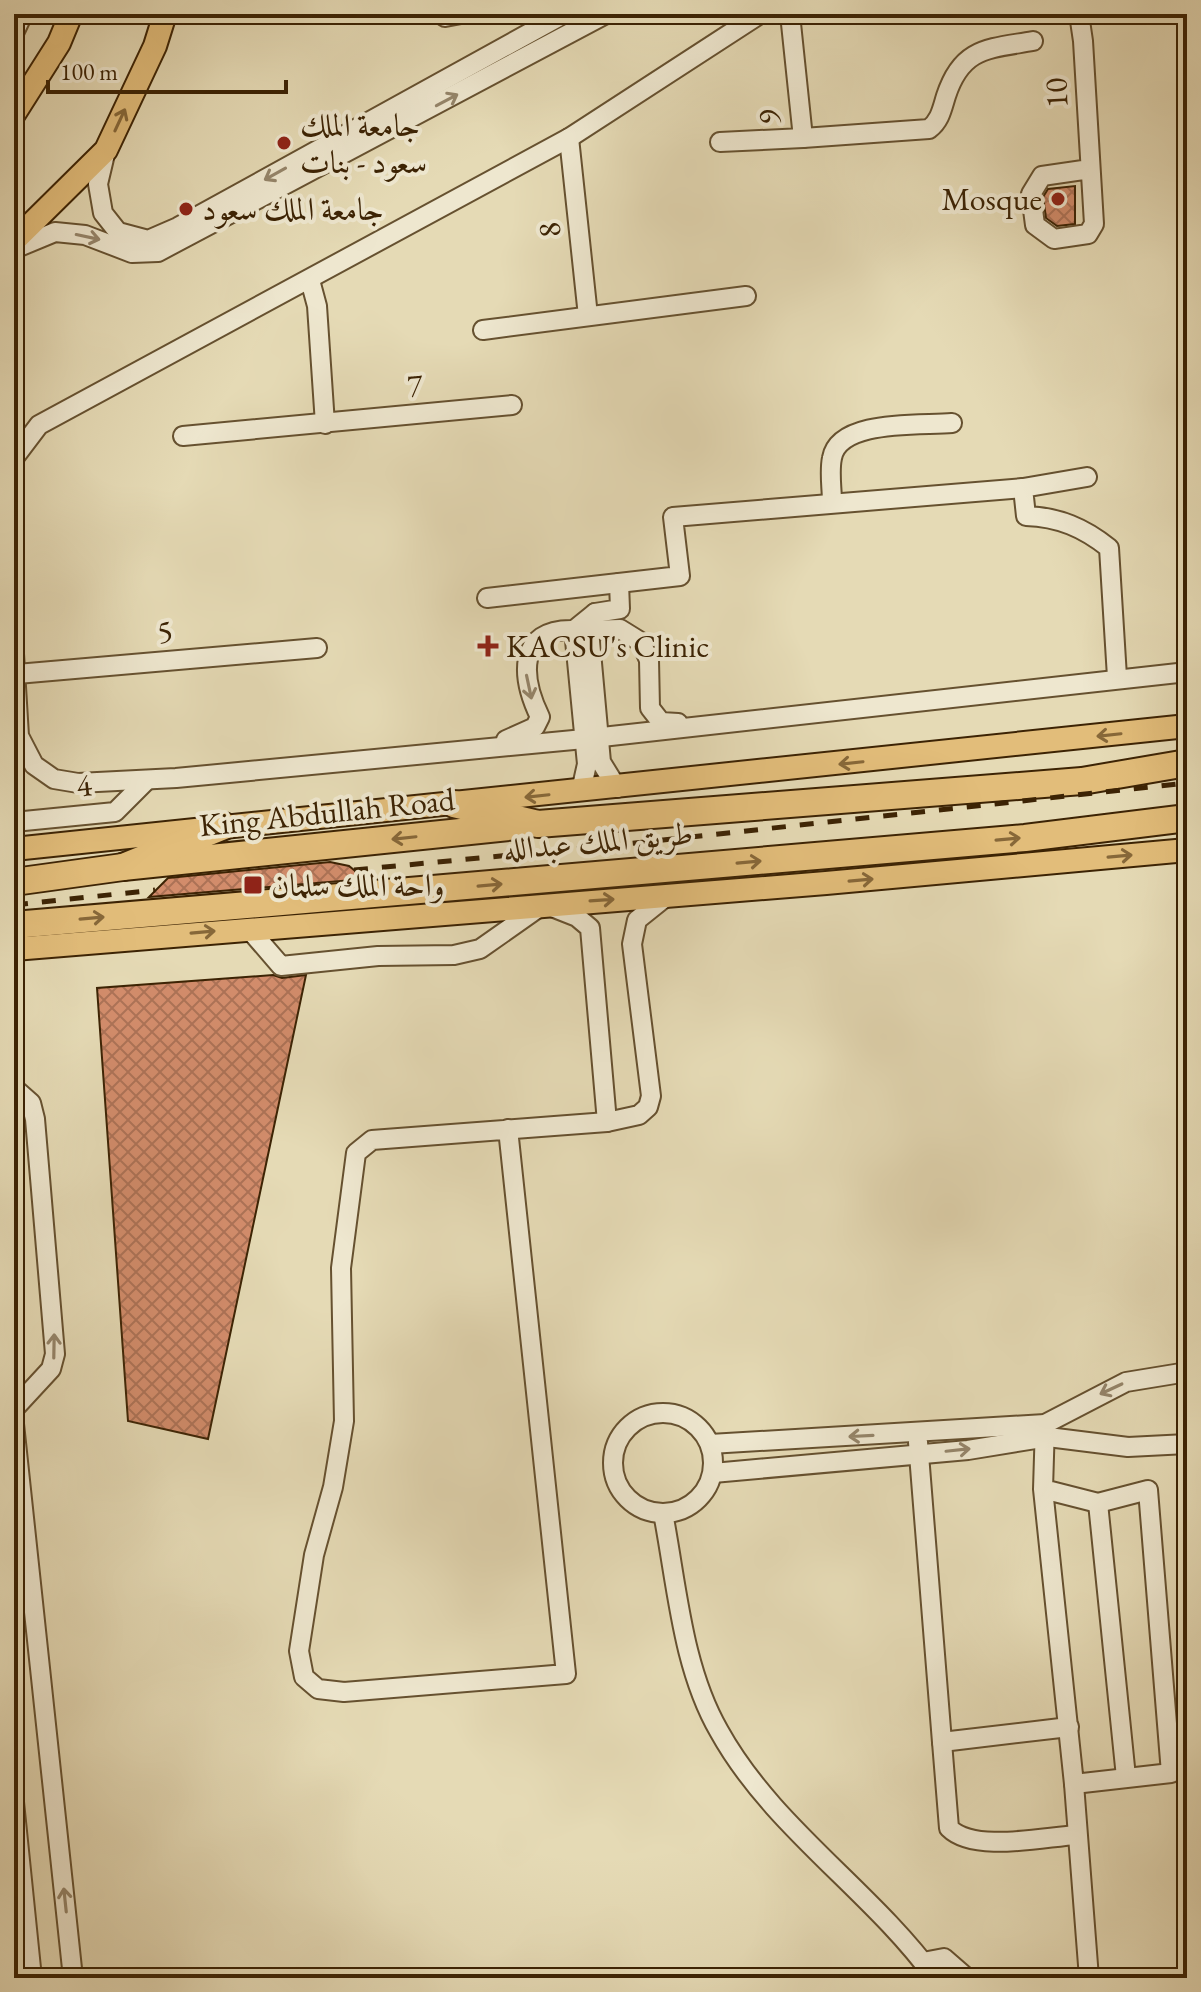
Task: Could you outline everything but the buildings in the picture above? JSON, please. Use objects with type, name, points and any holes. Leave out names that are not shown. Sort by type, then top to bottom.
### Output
[{"type":"highway","name":"طريق الملك عبدالله","points":[[454,804],[538,824],[1082,781],[1187,763]]},
{"type":"highway","name":"طريق الملك عبدالله","points":[[14,925],[1025,838],[1187,818]]},
{"type":"highway","name":"King Abdullah Road","points":[[123,867],[538,824]]},
{"type":"highway","points":[[14,882],[123,867],[224,826]]},
{"type":"main road","points":[[14,114],[59,43],[71,14]]},
{"type":"main road","points":[[14,241],[106,150],[155,46],[165,14]]},
{"type":"main road","points":[[14,849],[1187,726]]},
{"type":"main road","points":[[14,949],[1187,850]]},
{"type":"street","points":[[14,33],[23,14]]},
{"type":"street","points":[[441,14],[445,17],[461,14]]},
{"type":"street","points":[[106,150],[98,184],[103,213],[118,232],[148,240],[189,221],[564,14]]},
{"type":"street","points":[[14,249],[55,232],[85,235],[132,253],[158,252],[219,223],[606,14]]},
{"type":"street","points":[[14,458],[39,425],[569,138],[760,14]]},
{"type":"street","name":"9","points":[[720,142],[803,138],[790,14]]},
{"type":"street","name":"10","points":[[1079,14],[1090,169]]},
{"type":"street","points":[[803,138],[929,129],[938,119],[953,77],[974,53],[1033,41]]},
{"type":"street","name":"8","points":[[569,138],[588,316]]},
{"type":"street","points":[[310,280],[317,306],[325,424]]},
{"type":"street","points":[[483,330],[746,296]]},
{"type":"street","name":"7","points":[[183,436],[512,405]]},
{"type":"street","points":[[832,503],[832,457],[839,441],[855,431],[952,423]]},
{"type":"street","points":[[487,598],[680,576],[673,517],[1023,488],[1087,477]]},
{"type":"street","points":[[1023,488],[1026,516],[1046,517],[1087,530],[1109,548],[1117,677]]},
{"type":"street","points":[[480,749],[535,727],[540,717],[531,698],[526,673],[528,656],[543,635],[586,624],[620,609],[619,583]]},
{"type":"street","points":[[586,624],[620,629],[641,642],[649,660],[650,708],[661,722],[713,724]]},
{"type":"street","points":[[581,791],[592,738],[586,624]]},
{"type":"street","name":"5","points":[[17,674],[317,648]]},
{"type":"street","points":[[14,654],[19,736],[34,765],[54,779],[78,783],[147,780],[592,738],[1117,677],[1187,672]]},
{"type":"street","points":[[592,738],[601,762],[617,788]]},
{"type":"street","name":"4","points":[[14,822],[115,812],[147,780]]},
{"type":"street","points":[[508,1129],[566,1674],[344,1692],[318,1689],[304,1677],[299,1651],[314,1555],[333,1487],[344,1421],[341,1268],[356,1153],[372,1140],[508,1129],[607,1122],[639,1115],[651,1096],[632,944],[637,920],[669,895]]},
{"type":"street","points":[[249,929],[281,966],[378,956],[454,955],[480,949],[544,904],[577,917],[590,928],[607,1122]]},
{"type":"street","points":[[14,958],[48,946]]},
{"type":"street","points":[[14,1088],[31,1103],[35,1119],[55,1354],[51,1369],[42,1382],[14,1409]]},
{"type":"street","points":[[713,1473],[919,1454],[1047,1431],[1126,1382],[1187,1372]]},
{"type":"street","points":[[669,1413],[697,1426],[710,1444],[713,1473],[700,1497],[690,1506],[663,1513],[633,1504],[622,1493],[612,1463],[622,1433],[648,1415],[669,1413]]},
{"type":"street","points":[[14,1424],[73,1978]]},
{"type":"street","points":[[1047,1431],[1043,1489],[1069,1727],[1089,1978]]},
{"type":"street","points":[[710,1444],[1047,1431],[1128,1447],[1187,1444]]},
{"type":"street","points":[[918,1434],[949,1828],[959,1838],[980,1842],[1077,1835]]},
{"type":"street","points":[[1043,1489],[1098,1503],[1148,1490],[1171,1773],[1074,1784]]},
{"type":"street","points":[[1098,1503],[1126,1777]]},
{"type":"street","points":[[663,1513],[694,1672],[719,1731],[769,1801],[910,1943],[935,1978]]},
{"type":"street","points":[[942,1742],[1069,1727]]},
{"type":"street","points":[[14,1802],[32,1978]]},
{"type":"street","points":[[923,1962],[944,1958],[967,1978]]},
{"type":"railway","points":[[354,870],[1187,783]]},
{"type":"railway","points":[[14,905],[155,890]]},
{"type":"place","name":"جامعة الملك سعود - بنات","points":[[284,143]]},
{"type":"place","name":"Mosque","points":[[1058,199]]},
{"type":"place","name":"جامعة الملك سعود","points":[[186,209]]},
{"type":"place","name":"KACSU's Clinic","points":[[488,646]]},
{"type":"place","name":"واحة الملك سلمان","points":[[253,885]]}]
